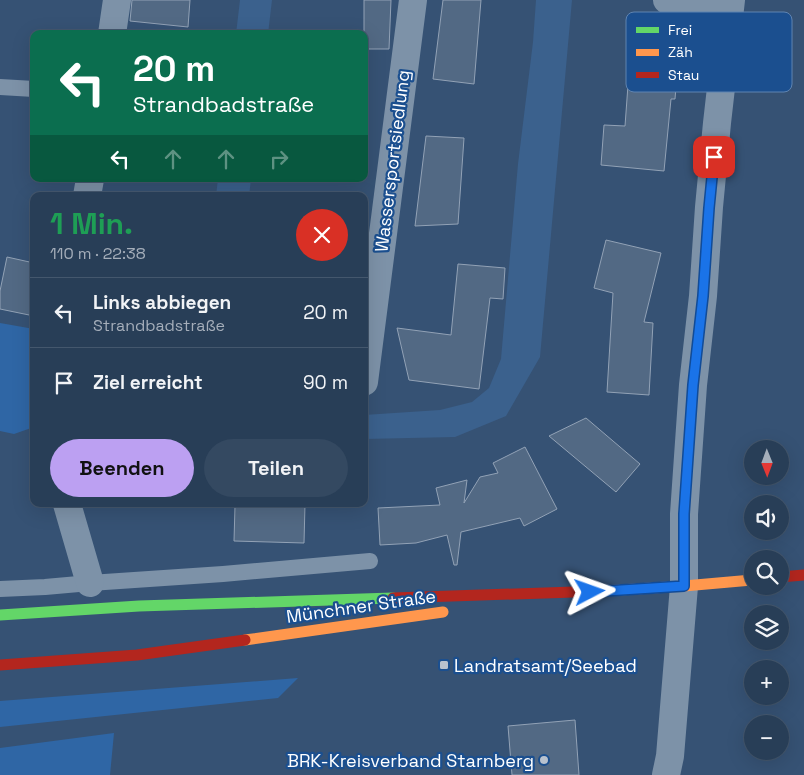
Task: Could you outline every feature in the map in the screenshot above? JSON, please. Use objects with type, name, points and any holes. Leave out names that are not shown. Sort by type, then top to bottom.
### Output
[{"type":"main road","points":[[789,576],[804,575]]},
{"type":"main road","name":"Münchner Straße","points":[[0,614],[139,606],[590,592],[744,581]]},
{"type":"main road","name":"Münchner Straße","points":[[493,605],[590,592]]},
{"type":"main road","name":"Münchner Straße","points":[[0,665],[137,655],[454,611]]},
{"type":"street","points":[[113,30],[117,0]]},
{"type":"street","name":"Wassersportsiedlung","points":[[368,351],[413,0]]},
{"type":"street","points":[[667,0],[730,8]]},
{"type":"street","points":[[666,775],[670,756],[684,586],[684,514],[693,385],[703,296],[720,92]]},
{"type":"street","points":[[68,507],[90,583]]},
{"type":"lane","points":[[0,86],[30,89]]},
{"type":"lane","points":[[0,589],[45,588],[370,561]]},
{"type":"shaded area","points":[[240,0],[272,0],[268,30],[236,30]]},
{"type":"shaded area","points":[[536,0],[572,0],[540,357],[506,416],[455,437],[368,439],[368,415],[440,410],[472,402],[489,388],[501,359],[518,164],[533,42]]},
{"type":"shaded area","points":[[218,182],[251,182],[249,192],[216,192]]},
{"type":"shaded area","points":[[0,323],[30,328],[30,428],[14,434],[0,431]]},
{"type":"shaded area","points":[[298,678],[278,698],[0,727],[0,701]]},
{"type":"shaded area","points":[[114,733],[110,775],[0,775],[0,748]]},
{"type":"building","points":[[132,0],[190,0],[188,27],[130,21]]},
{"type":"building","points":[[364,0],[391,0],[389,49],[368,49],[368,30],[364,30]]},
{"type":"building","points":[[443,0],[481,0],[474,84],[433,79]]},
{"type":"building","points":[[627,92],[676,92],[675,99],[671,99],[664,171],[601,165],[604,125],[625,126]]},
{"type":"building","points":[[426,136],[464,138],[458,224],[415,226]]},
{"type":"building","points":[[606,240],[661,253],[644,322],[653,323],[649,395],[607,392],[613,293],[594,288]]},
{"type":"building","points":[[7,257],[30,262],[30,315],[0,309],[0,291]]},
{"type":"building","points":[[458,264],[505,268],[503,299],[490,298],[479,389],[409,380],[397,328],[451,335]]},
{"type":"building","points":[[586,418],[640,464],[616,492],[549,436]]},
{"type":"building","points":[[525,447],[557,509],[524,526],[520,518],[461,532],[457,565],[454,565],[447,535],[416,543],[380,545],[378,508],[440,505],[436,488],[467,480],[464,503],[480,477],[498,473],[493,463]]},
{"type":"building","points":[[235,507],[305,507],[304,543],[234,541]]},
{"type":"building","points":[[575,720],[579,775],[512,775],[508,726]]},
{"type":"traffic: fast","points":[[0,615],[139,606],[393,598]]},
{"type":"traffic: slow","points":[[603,591],[744,581]]},
{"type":"traffic: slow","points":[[245,640],[443,612]]},
{"type":"traffic: jam","points":[[789,576],[804,575]]},
{"type":"traffic: jam","points":[[393,598],[603,591]]},
{"type":"traffic: jam","points":[[0,665],[137,655],[245,640]]},
{"type":"place","name":"Landratsamt/Seebad","points":[[444,665]]},
{"type":"place","name":"BRK-Kreisverband Starnberg","points":[[544,760]]},
{"type":"route","points":[[590,592],[684,586],[684,514],[693,385],[703,296],[714,157]]}]
